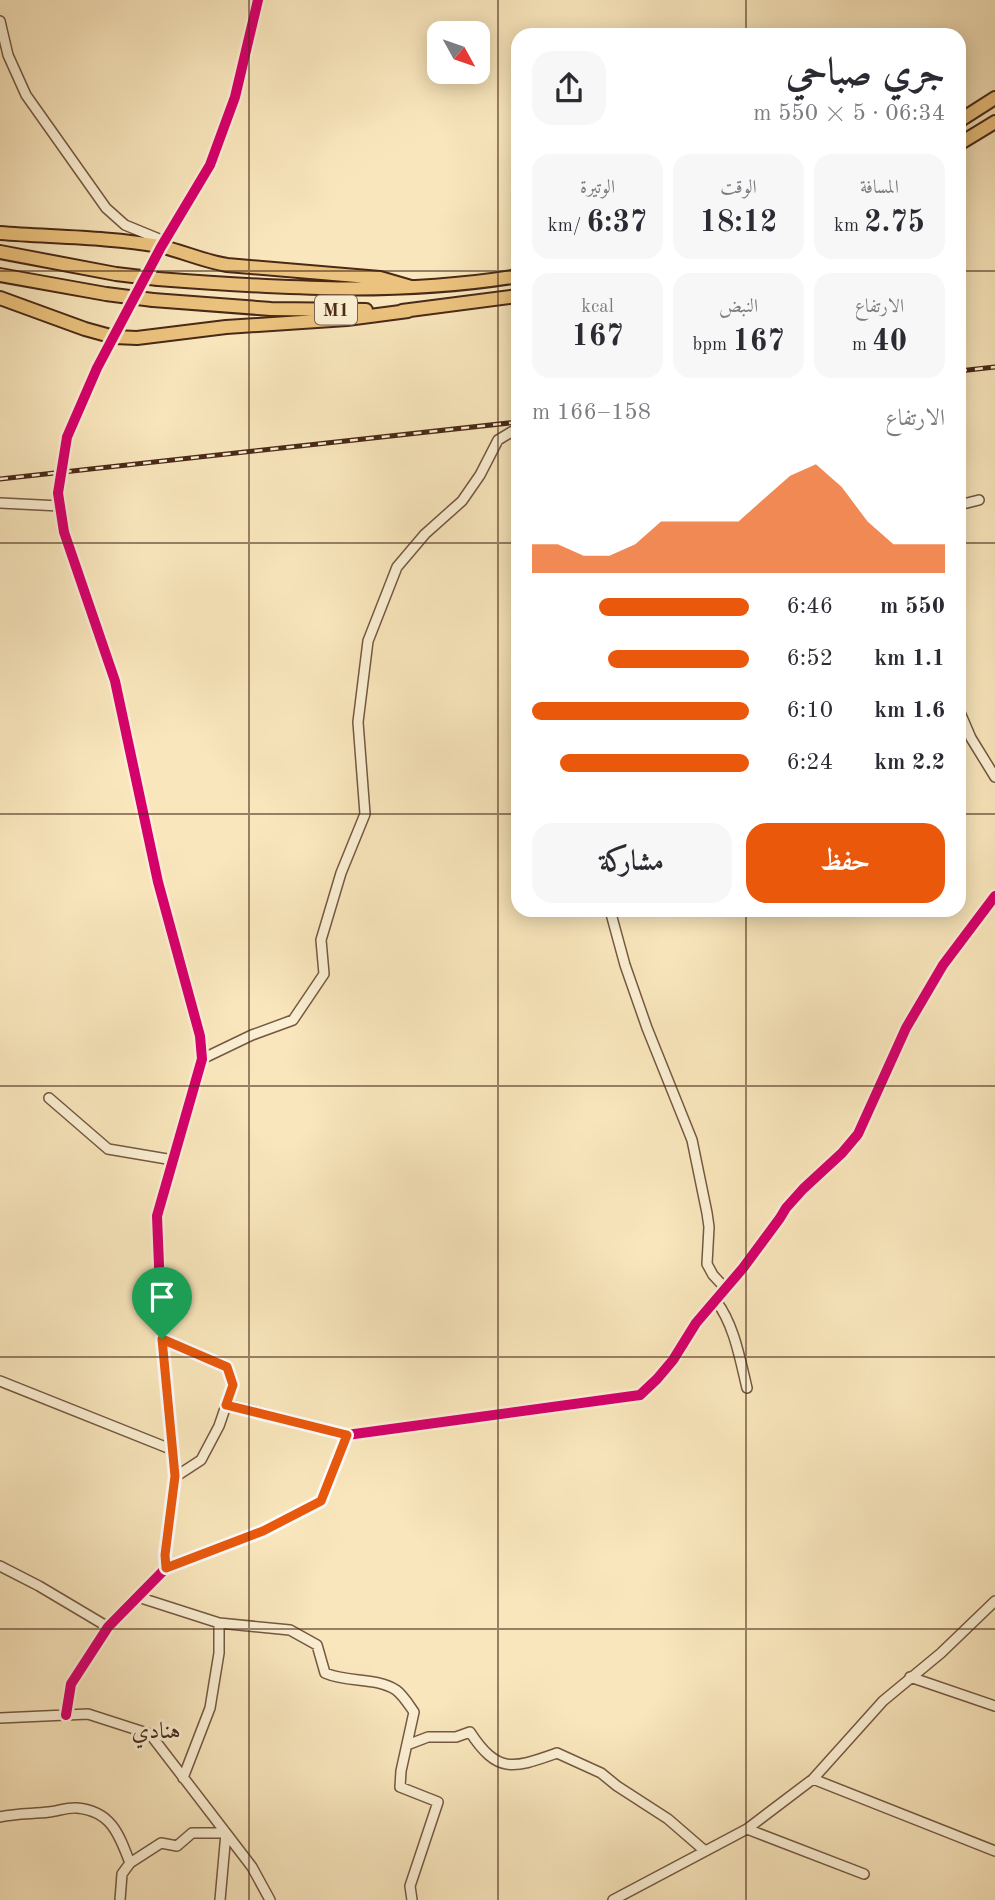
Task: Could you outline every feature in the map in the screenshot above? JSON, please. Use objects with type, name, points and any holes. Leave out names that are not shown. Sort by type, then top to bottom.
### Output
[{"type":"highway","points":[[966,117],[995,98]]},
{"type":"highway","points":[[966,140],[995,122]]},
{"type":"highway","points":[[0,233],[162,244],[215,263],[380,278],[411,287]]},
{"type":"highway","name":"M1","points":[[0,252],[116,274],[264,287],[377,289],[481,282],[511,277]]},
{"type":"highway","name":"M1","points":[[0,275],[153,300],[271,309],[408,311],[511,297]]},
{"type":"highway","points":[[0,298],[114,337],[137,338],[226,327],[347,319],[408,311]]},
{"type":"street","points":[[166,1568],[165,1555],[175,1476],[162,1339],[157,1216],[202,1059],[200,1036],[158,882],[115,681],[64,532],[58,493],[67,437],[97,368],[162,244],[211,166],[235,96],[258,0]]},
{"type":"street","points":[[0,21],[8,55],[26,94],[106,208],[125,226],[162,244]]},
{"type":"street","points":[[202,1059],[252,1035],[293,1020],[324,974],[321,940],[341,873],[365,814],[358,722],[368,641],[397,567],[425,534],[462,501],[480,475],[498,440],[511,432]]},
{"type":"street","points":[[966,503],[979,500]]},
{"type":"street","points":[[0,503],[60,506]]},
{"type":"street","points":[[966,726],[995,777]]},
{"type":"street","points":[[226,1405],[347,1435],[640,1395],[666,1369],[692,1330],[786,1208],[858,1134],[906,1028],[943,965],[995,896]]},
{"type":"street","points":[[612,917],[647,1028],[692,1140],[709,1227],[707,1264],[726,1289]]},
{"type":"street","points":[[49,1098],[108,1149],[173,1160]]},
{"type":"street","points":[[716,1301],[726,1317],[747,1388]]},
{"type":"street","points":[[162,1339],[227,1367],[233,1385],[219,1426],[201,1460],[175,1476]]},
{"type":"street","points":[[0,1381],[173,1450]]},
{"type":"street","points":[[66,1715],[71,1684],[108,1627],[166,1568],[263,1531],[321,1501],[347,1435]]},
{"type":"street","points":[[0,1566],[40,1586],[108,1627]]},
{"type":"street","points":[[138,1597],[219,1623],[290,1630],[317,1645],[325,1673],[337,1679],[381,1683],[398,1691],[414,1712],[400,1787],[438,1802],[410,1886],[412,1900]]},
{"type":"street","points":[[613,1900],[747,1829],[813,1779],[883,1701],[941,1653],[995,1601]]},
{"type":"street","points":[[183,1778],[210,1708],[219,1653],[219,1623]]},
{"type":"street","points":[[910,1677],[995,1706]]},
{"type":"street","points":[[0,1718],[88,1714],[150,1734],[252,1867],[270,1900]]},
{"type":"street","points":[[407,1745],[428,1737],[456,1737],[470,1732],[480,1748],[498,1763],[508,1766],[532,1762],[557,1753],[601,1773],[667,1819],[705,1851]]},
{"type":"street","points":[[813,1779],[995,1851]]},
{"type":"street","points":[[0,1817],[75,1807],[100,1813],[118,1833],[130,1863]]},
{"type":"street","points":[[747,1829],[864,1874]]},
{"type":"street","points":[[120,1900],[122,1874],[130,1863],[161,1843],[177,1846],[192,1833],[226,1833]]},
{"type":"street","points":[[220,1900],[226,1833]]},
{"type":"railway","points":[[966,370],[995,367]]},
{"type":"railway","points":[[0,479],[511,423]]},
{"type":"cycle path","points":[[66,1715],[71,1684],[108,1627],[166,1568],[165,1555],[175,1477],[162,1339],[157,1216],[202,1059],[200,1036],[158,882],[115,681],[64,532],[58,493],[67,437],[97,368],[161,247],[210,165],[235,97],[258,0]]},
{"type":"cycle path","points":[[166,1568],[263,1531],[321,1501],[347,1435],[640,1395],[673,1360],[696,1323],[743,1268],[786,1208],[858,1134],[906,1028],[943,965],[995,896]]},
{"type":"district","name":"هنادي","points":[[156,1730]]},
{"type":"route","points":[[162,1339],[227,1367],[233,1385],[226,1405],[347,1435],[321,1501],[263,1531],[166,1568],[165,1555],[175,1476],[162,1339]]}]
